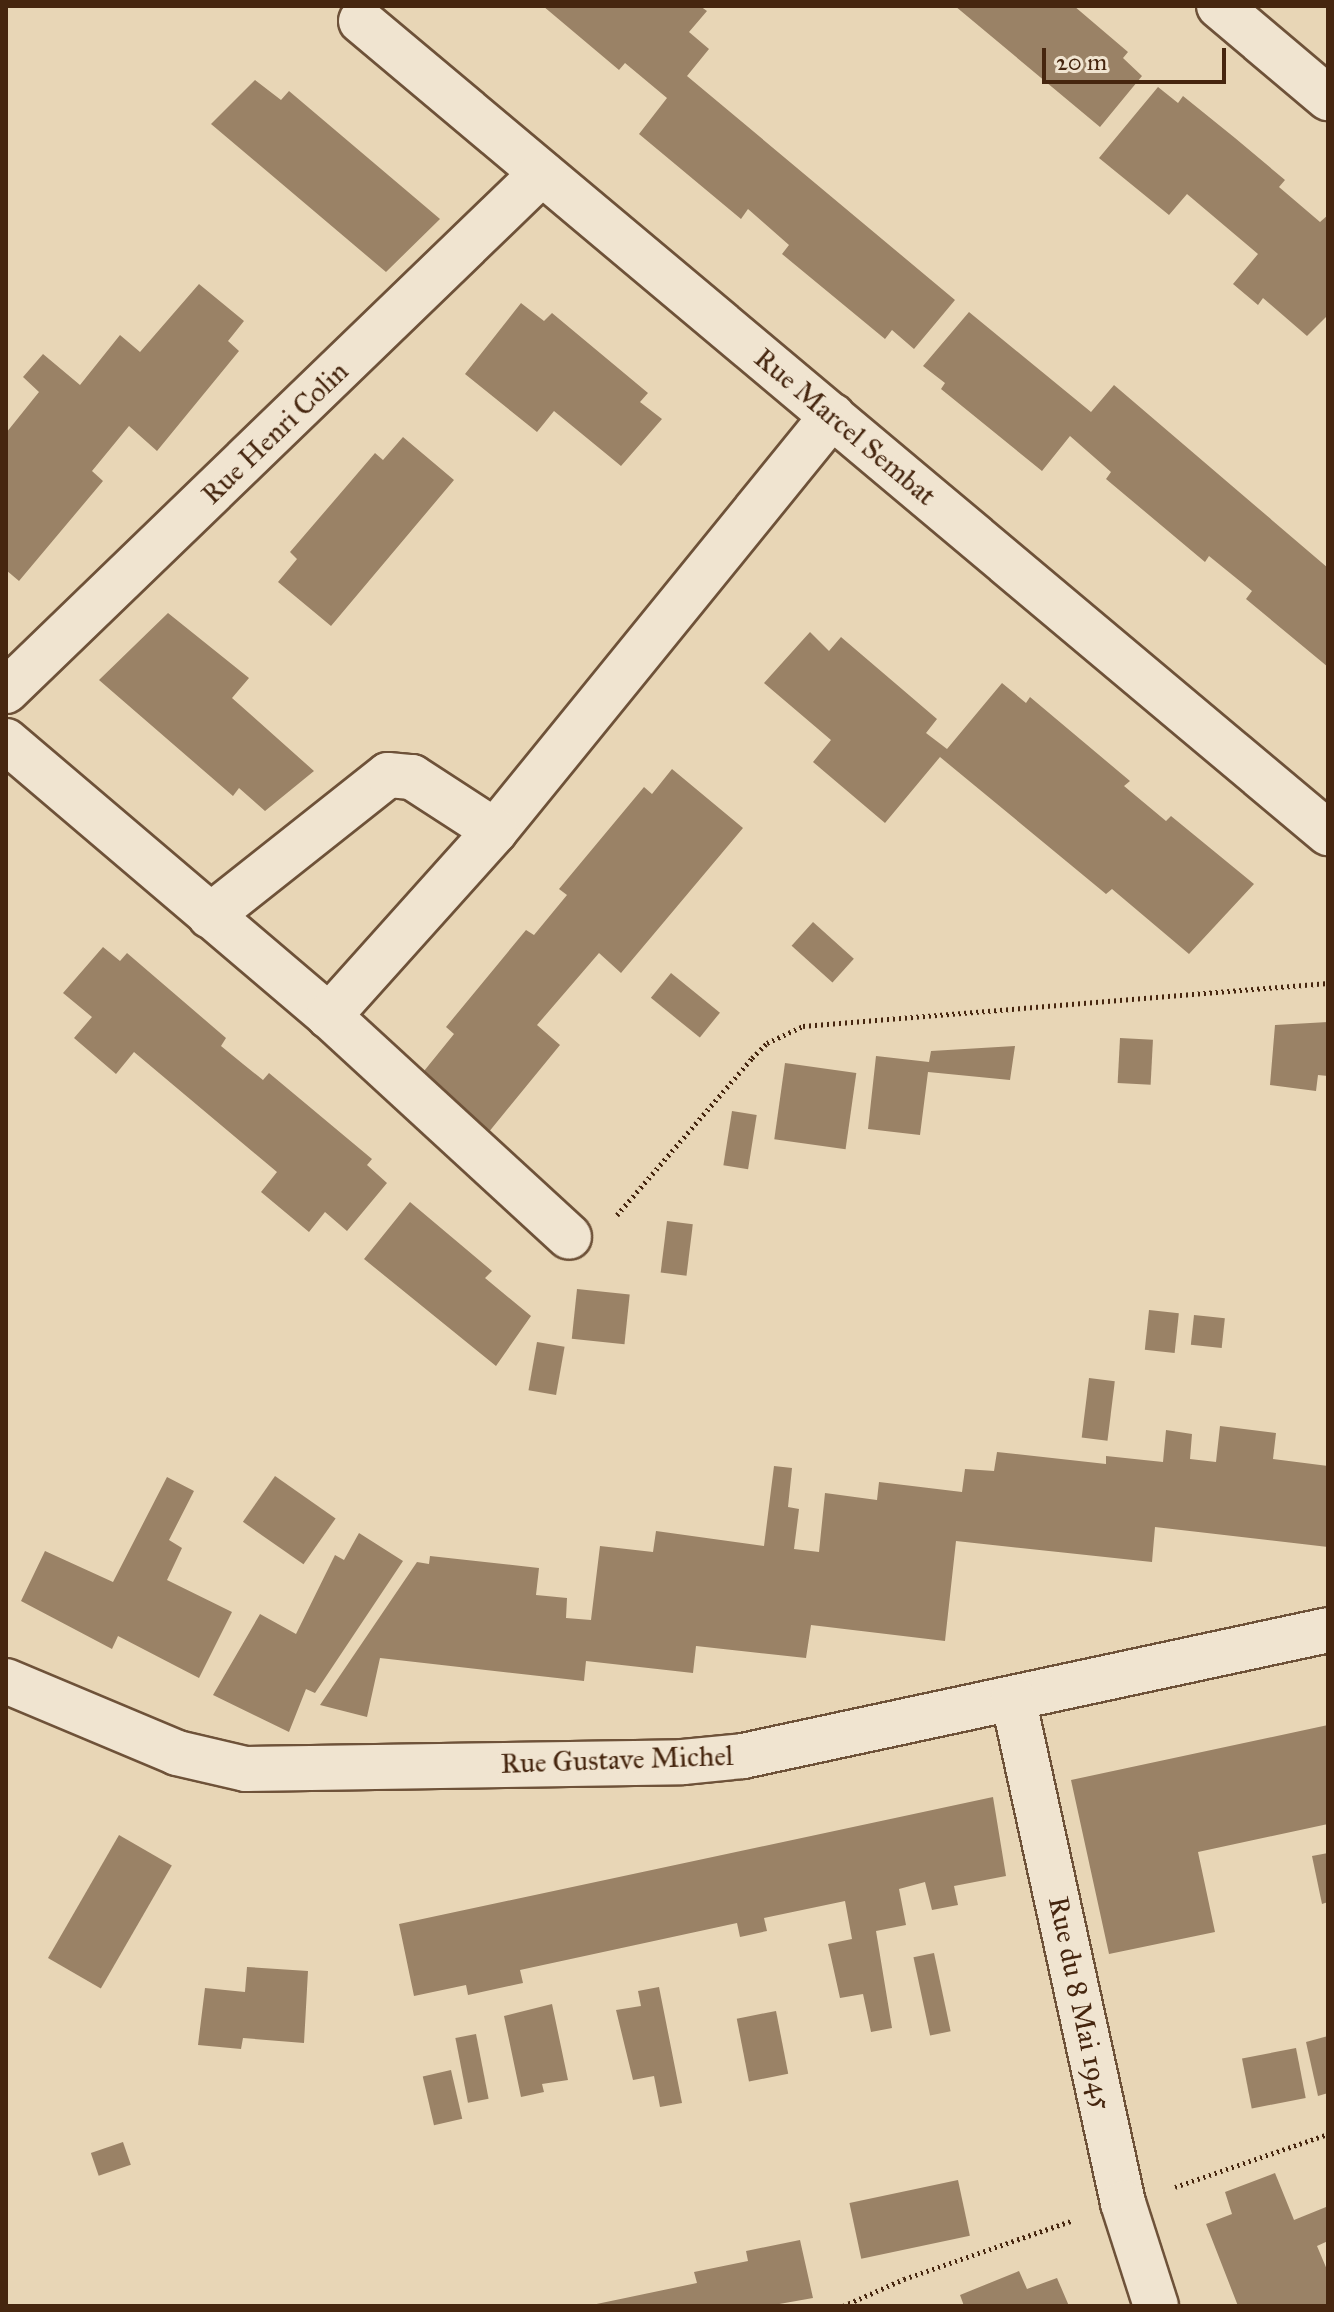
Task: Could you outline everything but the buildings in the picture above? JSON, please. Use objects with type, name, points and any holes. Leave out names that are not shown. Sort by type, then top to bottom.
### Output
[{"type":"street","points":[[1219,6],[1328,98]]},
{"type":"street","name":"Rue Marcel Sembat","points":[[361,21],[1328,833]]},
{"type":"street","name":"Rue Henri Colin","points":[[6,691],[542,173]]},
{"type":"street","points":[[329,1016],[495,831],[832,416]]},
{"type":"street","points":[[6,741],[329,1016],[569,1237]]},
{"type":"street","points":[[210,916],[388,775],[412,777],[495,831]]},
{"type":"street","name":"Rue Gustave Michel","points":[[6,1681],[177,1753],[246,1769],[713,1760],[1328,1630]]},
{"type":"street","name":"Rue du 8 Mai 1945","points":[[1013,1698],[1123,2203],[1156,2306]]},
{"type":"path","points":[[569,1237],[587,1241],[603,1231],[752,1058],[767,1043],[803,1026],[1328,983]]}]
